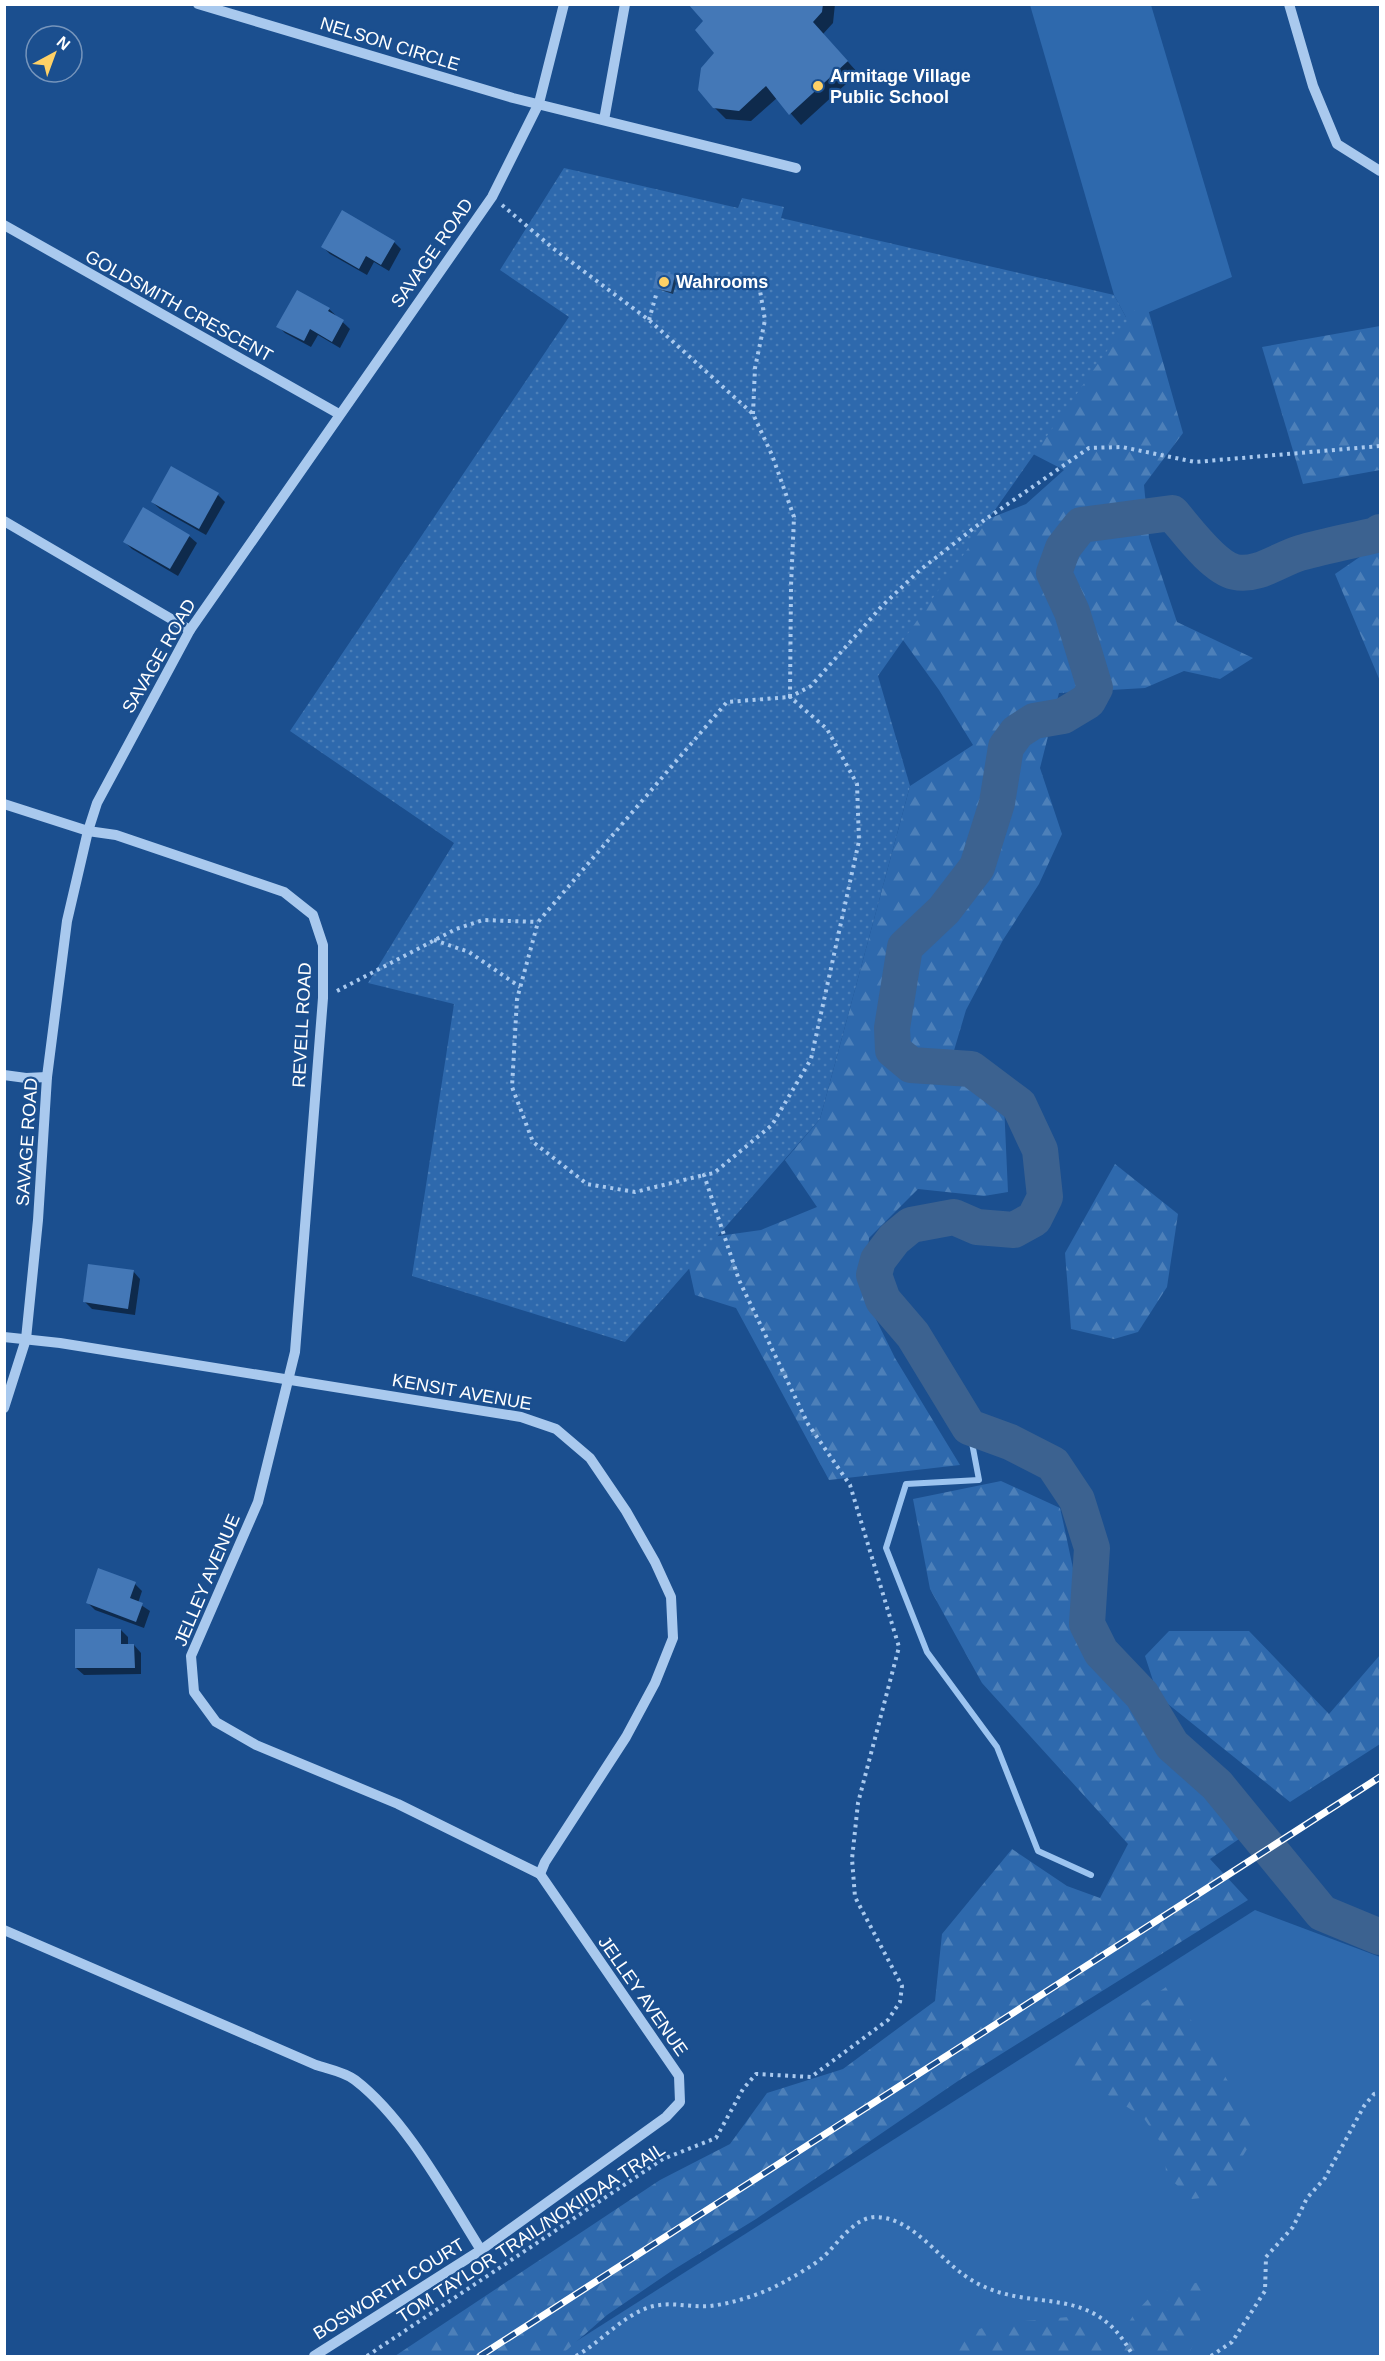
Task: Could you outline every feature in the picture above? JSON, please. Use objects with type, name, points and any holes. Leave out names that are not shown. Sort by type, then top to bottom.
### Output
[{"type":"street","name":"NELSON CIRCLE","points":[[198,4],[513,98],[796,168]]},
{"type":"street","name":"SAVAGE ROAD","points":[[4,1408],[26,1339],[38,1220],[47,1077],[67,921],[88,831],[107,783],[190,630],[492,197],[539,103],[564,4]]},
{"type":"street","points":[[604,120],[625,4]]},
{"type":"street","points":[[1289,4],[1313,86],[1337,144],[1380,171]]},
{"type":"street","name":"GOLDSMITH CRESCENT","points":[[4,225],[339,414]]},
{"type":"street","points":[[4,520],[190,630]]},
{"type":"street","name":"REVELL ROAD","points":[[4,804],[88,831],[116,835],[284,892],[313,915],[323,945],[323,998],[295,1352],[288,1380]]},
{"type":"street","points":[[4,1075],[26,1078],[47,1077]]},
{"type":"street","name":"KENSIT AVENUE","points":[[4,1337],[521,1418],[556,1429],[590,1458],[626,1511],[655,1562],[671,1597],[673,1638],[656,1683],[626,1737],[545,1862],[540,1874]]},
{"type":"street","name":"JELLEY AVENUE","points":[[288,1380],[258,1502],[191,1656],[194,1692],[216,1722],[256,1745],[429,1818],[540,1874],[578,1933],[679,2076],[680,2102],[666,2117],[481,2250]]},
{"type":"street","points":[[4,1930],[316,2065],[353,2078],[378,2100],[421,2155],[481,2250]]},
{"type":"street","name":"BOSWORTH COURT","points":[[314,2356],[481,2250]]},
{"type":"path","points":[[492,197],[554,249],[649,320],[753,414],[794,518],[790,586],[790,697],[827,729],[856,784],[858,841],[811,1059],[772,1125],[714,1173],[635,1192],[587,1184],[533,1142],[512,1087],[516,999],[538,922],[727,702],[790,697],[811,686],[882,606],[920,570],[983,521],[1089,448],[1122,447],[1195,462],[1380,446]]},
{"type":"path","points":[[753,414],[755,368],[765,320],[758,279]]},
{"type":"path","points":[[649,320],[656,294]]},
{"type":"path","points":[[323,998],[456,929],[483,920],[538,922]]},
{"type":"path","points":[[434,940],[469,952],[520,987]]},
{"type":"path","name":"TOM TAYLOR TRAIL/NOKIIDAA TRAIL","points":[[367,2356],[663,2158],[716,2138],[743,2089],[756,2074],[811,2077],[888,2020],[900,2002],[902,1986],[855,1897],[852,1859],[858,1803],[899,1647],[850,1485],[808,1424],[739,1280],[704,1175]]},
{"type":"path","points":[[1211,2356],[1232,2342],[1265,2291],[1266,2257],[1293,2227],[1306,2198],[1324,2178],[1364,2106],[1374,2094],[1380,2093]]},
{"type":"path","points":[[576,2356],[596,2344],[618,2324],[645,2308],[663,2304],[708,2306],[741,2300],[782,2283],[821,2259],[862,2219],[877,2217],[908,2226],[942,2258],[967,2277],[986,2287],[1030,2299],[1082,2306],[1099,2315],[1121,2334],[1133,2356]]},
{"type":"green space","points":[[1030,5],[1151,5],[1232,277],[1128,321],[1114,295]]},
{"type":"green space","points":[[564,168],[738,208],[742,198],[784,207],[781,218],[1114,295],[1128,321],[878,676],[910,786],[820,1119],[625,1342],[412,1276],[454,1004],[368,983],[454,843],[290,731],[569,317],[500,270]]},
{"type":"green space","points":[[1146,302],[1183,433],[1144,485],[1149,538],[1177,622],[1253,658],[1220,679],[1184,671],[1145,688],[1059,693],[1040,768],[1062,834],[1039,884],[1003,940],[966,1010],[947,1074],[1004,1104],[1008,1192],[984,1196],[918,1189],[869,1238],[865,1297],[895,1358],[960,1465],[829,1480],[736,1308],[695,1295],[683,1241],[761,1230],[817,1207],[785,1160],[820,1119],[910,786],[973,745],[939,690],[903,640],[983,521],[1026,504],[1064,470],[979,426]]},
{"type":"green space","points":[[1380,326],[1380,470],[1303,484],[1262,347]]},
{"type":"green space","points":[[1380,543],[1380,681],[1335,574]]},
{"type":"green space","points":[[1115,1164],[1178,1214],[1167,1287],[1138,1332],[1114,1339],[1071,1329],[1065,1253]]},
{"type":"green space","points":[[1001,1481],[1060,1508],[1083,1608],[1096,1646],[1104,1661],[1137,1706],[1193,1769],[1226,1814],[1239,1839],[1210,1859],[1248,1900],[958,2081],[756,2219],[673,2270],[607,2315],[560,2356],[395,2356],[660,2180],[730,2144],[767,2093],[843,2069],[935,2001],[942,1934],[1012,1849],[1067,1886],[1100,1898],[1128,1844],[982,1683],[930,1589],[913,1499]]},
{"type":"green space","points":[[1169,1631],[1249,1631],[1329,1714],[1380,1655],[1380,1744],[1290,1802],[1158,1696],[1145,1656]]},
{"type":"green space","points":[[1255,1910],[1380,1957],[1380,2356],[553,2356]]},
{"type":"green space","points":[[1169,1985],[1181,1998],[1192,2022],[1252,2125],[1247,2149],[1219,2196],[1192,2199],[1166,2175],[1165,2149],[1143,2117],[1068,2070],[1052,2065]]},
{"type":"green space","points":[[1206,2280],[1198,2333],[1188,2356],[940,2356],[955,2339],[992,2324],[1068,2317],[1095,2332],[1112,2347],[1135,2313],[1152,2295]]},
{"type":"building","points":[[688,4],[823,4],[822,12],[813,22],[848,61],[789,115],[766,86],[739,111],[713,108],[698,90],[701,68],[714,53],[695,30],[703,21]]},
{"type":"building","points":[[342,210],[395,241],[381,265],[366,256],[359,269],[321,247]]},
{"type":"building","name":"Wahrooms","points":[[657,271],[675,275],[671,292],[653,288]]},
{"type":"building","points":[[297,290],[330,308],[328,311],[344,320],[332,342],[310,329],[304,341],[276,327]]},
{"type":"building","points":[[171,466],[219,493],[199,529],[151,502]]},
{"type":"building","points":[[143,507],[190,535],[170,569],[123,542]]},
{"type":"building","points":[[88,1264],[134,1270],[128,1309],[83,1302]]},
{"type":"building","points":[[98,1568],[136,1582],[130,1598],[143,1603],[136,1622],[86,1603]]},
{"type":"building","points":[[75,1629],[121,1629],[121,1644],[134,1644],[135,1668],[75,1668]]},
{"type":"waterway","points":[[1380,532],[1376,535],[1300,553],[1260,570],[1243,573],[1227,569],[1209,556],[1172,513],[1081,525],[1063,548],[1054,573],[1072,612],[1095,688],[1088,701],[1063,716],[1034,721],[1017,732],[1006,747],[997,803],[977,867],[944,910],[905,947],[892,1028],[893,1050],[911,1065],[971,1069],[1019,1105],[1040,1150],[1045,1197],[1034,1219],[1014,1230],[977,1227],[954,1217],[911,1225],[894,1239],[878,1260],[874,1275],[883,1300],[913,1335],[969,1427],[1010,1442],[1053,1464],[1077,1500],[1092,1548],[1087,1624],[1101,1652],[1142,1695],[1172,1745],[1217,1785],[1322,1913],[1380,1937]]},
{"type":"waterway","points":[[969,1427],[979,1480],[906,1484],[886,1548],[927,1652],[997,1747],[1038,1851],[1091,1875]]},
{"type":"railway","points":[[480,2356],[1380,1777]]},
{"type":"place","name":"Armitage Village Public School","points":[[818,86]]},
{"type":"place","name":"Wahrooms","points":[[664,282]]}]
